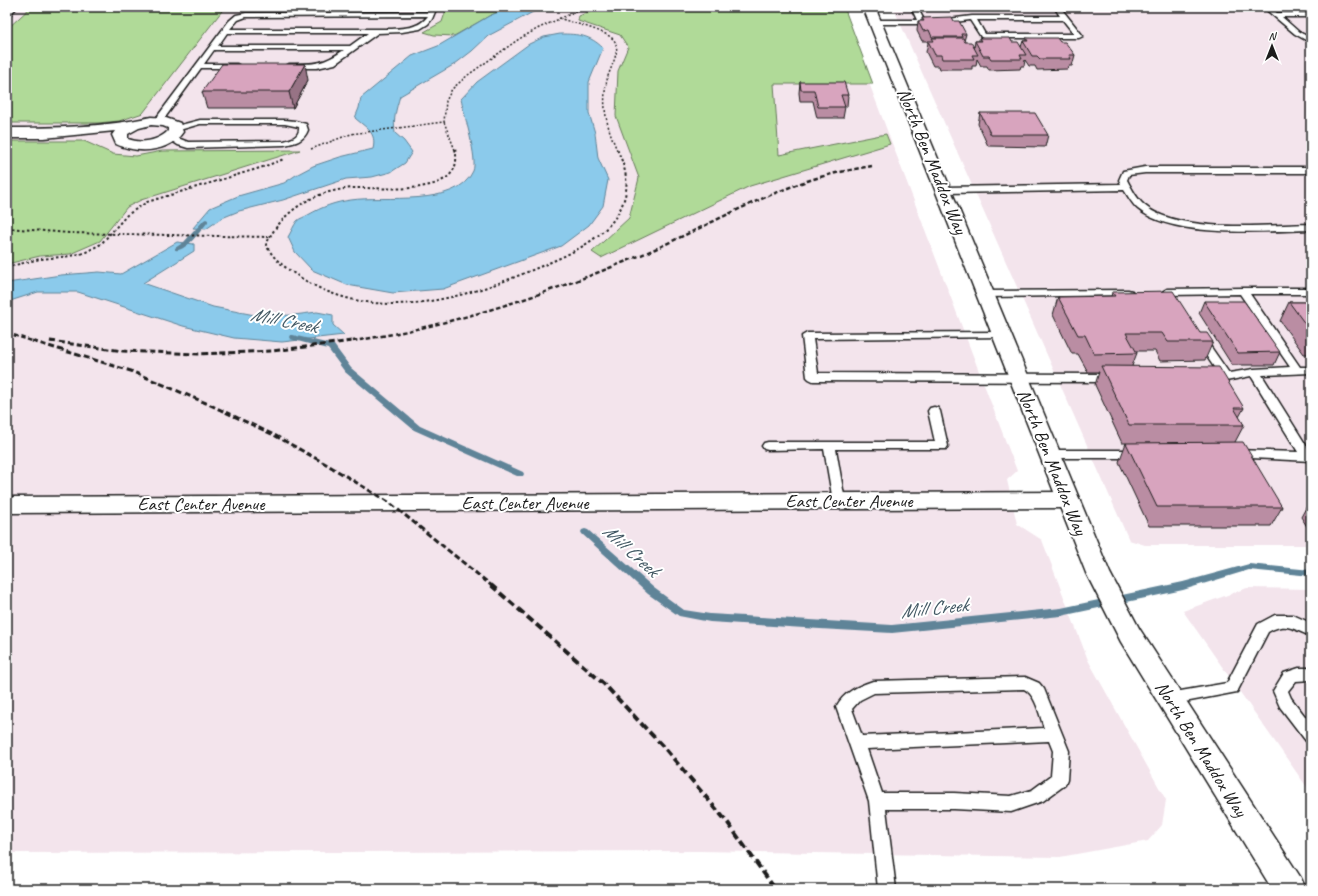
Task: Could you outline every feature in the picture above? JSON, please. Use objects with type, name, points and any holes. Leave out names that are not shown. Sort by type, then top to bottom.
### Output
[{"type":"street","points":[[7,11],[12,7]]},
{"type":"street","name":"North Ben Maddox Way","points":[[872,15],[1098,573],[1130,635],[1290,889]]},
{"type":"street","points":[[7,133],[44,133],[134,125],[158,121],[172,124],[173,133],[157,144],[132,146],[121,141],[44,133]]},
{"type":"street","points":[[121,141],[119,138],[123,132],[134,125]]},
{"type":"street","name":"East Center Avenue","points":[[7,505],[1068,500]]},
{"type":"lane","points":[[225,31],[392,31],[416,27],[424,24],[429,20],[434,7]]},
{"type":"lane","points":[[914,7],[922,22]]},
{"type":"lane","points":[[972,18],[983,36],[1079,36],[1057,7]]},
{"type":"lane","points":[[1266,7],[1297,33],[1311,41]]},
{"type":"lane","points":[[158,121],[234,18],[238,16],[432,14]]},
{"type":"lane","points":[[872,15],[922,22],[940,22],[972,18],[1065,18]]},
{"type":"lane","points":[[1276,15],[1311,15]]},
{"type":"lane","points":[[277,66],[325,65],[353,48],[376,31]]},
{"type":"lane","points":[[212,48],[353,48]]},
{"type":"lane","points":[[198,66],[246,66]]},
{"type":"lane","points":[[200,122],[285,122],[303,126],[304,130],[302,135],[296,140],[274,144],[188,145],[181,143],[173,133],[200,122]]},
{"type":"lane","points":[[1311,170],[1138,171],[1126,173],[1123,180],[1141,207],[1146,211],[1169,220],[1209,228],[1311,227]]},
{"type":"lane","points":[[944,190],[1127,187]]},
{"type":"lane","points":[[1176,306],[1163,293],[1311,291]]},
{"type":"lane","points":[[1243,292],[1297,370]]},
{"type":"lane","points":[[985,294],[1136,293]]},
{"type":"lane","points":[[1194,332],[1226,377]]},
{"type":"lane","points":[[1002,335],[807,336],[813,377],[1019,379],[1122,378]]},
{"type":"lane","points":[[1202,377],[1226,377],[1254,372],[1311,370]]},
{"type":"lane","points":[[1254,372],[1309,457]]},
{"type":"lane","points":[[768,446],[942,446],[934,411]]},
{"type":"lane","points":[[829,445],[839,501]]},
{"type":"lane","points":[[1049,454],[1150,454]]},
{"type":"lane","points":[[1221,454],[1309,457]]},
{"type":"lane","points":[[1169,699],[1232,688],[1263,628],[1274,621],[1293,621],[1311,630]]},
{"type":"lane","points":[[1311,674],[1295,674],[1286,679],[1280,691],[1285,702],[1311,736]]},
{"type":"lane","points":[[877,801],[954,801],[1011,804],[1038,796],[1059,780],[1060,751],[1039,694],[1034,687],[1025,683],[873,687],[855,695],[844,707],[877,801],[887,889]]},
{"type":"lane","points":[[856,743],[1054,734]]},
{"type":"path","points":[[559,18],[603,34],[613,39],[616,46],[616,52],[609,69],[604,99],[605,119],[610,136],[626,172],[628,183],[625,198],[616,215],[604,229],[590,241],[545,265],[469,293],[416,303],[388,303],[357,300],[332,294],[308,283],[280,264],[270,254],[266,245],[269,237],[278,224],[310,200],[333,191],[355,188],[405,188],[425,186],[439,183],[450,176],[456,166],[456,152],[450,141],[444,122],[446,101],[452,89],[519,40],[559,18],[586,7]]},
{"type":"path","points":[[308,150],[344,136],[444,122]]},
{"type":"path","points":[[7,267],[38,260],[65,258],[82,254],[96,248],[106,241],[124,217],[134,208],[147,202],[285,159]]},
{"type":"path","points":[[7,228],[69,233],[180,234],[269,237]]},
{"type":"shaded area","points":[[7,7],[840,7],[1017,471],[1007,480],[1017,524],[1042,540],[1088,660],[1166,800],[1162,825],[1148,841],[1060,857],[700,851],[7,853]]},
{"type":"shaded area","points":[[893,7],[1311,7],[1311,545],[1145,545],[1129,540]]},
{"type":"shaded area","points":[[1247,588],[1311,589],[1311,793],[1183,611]]},
{"type":"green space","points":[[31,7],[225,7],[143,113],[119,121],[97,123],[7,123],[7,29]]},
{"type":"green space","points":[[447,7],[510,7],[489,16],[454,36],[434,35],[424,32],[442,22]]},
{"type":"green space","points":[[600,7],[844,7],[873,84],[774,84],[779,155],[886,134],[890,144],[750,186],[601,258],[592,252],[629,218],[639,178],[616,116],[618,71],[628,47],[620,35],[578,21],[579,16]]},
{"type":"green space","points":[[7,141],[84,141],[113,154],[136,156],[162,151],[300,150],[141,200],[127,207],[100,241],[70,254],[40,256],[7,264]]},
{"type":"water","points":[[510,7],[549,7],[533,12],[488,36],[455,64],[400,96],[395,114],[394,128],[395,133],[404,141],[412,152],[405,163],[391,172],[372,177],[346,179],[283,200],[239,211],[222,218],[206,229],[193,228],[210,208],[238,196],[284,183],[313,166],[340,157],[373,149],[374,143],[372,134],[355,118],[361,98],[412,56],[438,46],[489,16]]},
{"type":"water","points":[[560,34],[583,36],[593,40],[603,48],[589,82],[589,113],[595,133],[598,158],[608,180],[603,206],[589,225],[561,246],[443,289],[393,293],[347,285],[312,270],[295,252],[288,237],[297,221],[324,207],[351,200],[418,198],[436,195],[452,190],[464,183],[473,171],[474,157],[461,99],[477,82],[529,44],[544,37]]},
{"type":"water","points":[[177,242],[194,244],[194,251],[143,283],[213,307],[260,316],[294,315],[317,312],[333,315],[333,325],[344,335],[282,342],[234,338],[183,326],[78,292],[38,292],[7,302],[7,283],[61,275],[99,272],[121,274]]},
{"type":"building","points":[[952,17],[954,21],[959,21],[966,34],[961,34],[962,37],[932,37],[929,30],[923,31],[918,21],[924,21],[922,18]]},
{"type":"building","points":[[932,38],[963,38],[965,42],[971,42],[978,55],[972,55],[974,59],[942,59],[941,55],[935,55],[928,41],[934,41]]},
{"type":"building","points":[[979,38],[1010,38],[1012,42],[1018,42],[1026,55],[1020,55],[1022,59],[991,59],[989,56],[983,56],[975,41],[981,41]]},
{"type":"building","points":[[1026,38],[1057,38],[1060,42],[1065,42],[1075,55],[1069,55],[1071,59],[1040,59],[1037,56],[1032,56],[1023,41],[1028,41]]},
{"type":"building","points":[[222,64],[305,64],[289,92],[202,92]]},
{"type":"building","points":[[800,82],[844,82],[848,95],[841,95],[845,107],[818,107],[814,90],[801,90]]},
{"type":"building","points":[[980,113],[1035,113],[1048,135],[991,135]]},
{"type":"building","points":[[1173,291],[1200,333],[1207,333],[1213,342],[1168,342],[1162,333],[1126,333],[1137,353],[1094,354],[1085,335],[1078,335],[1058,297],[1115,296],[1112,292]]},
{"type":"building","points":[[1204,301],[1244,301],[1280,352],[1238,353]]},
{"type":"building","points":[[1289,302],[1311,302],[1311,332]]},
{"type":"building","points":[[1101,366],[1219,367],[1244,408],[1234,408],[1244,425],[1129,425]]},
{"type":"building","points":[[1243,442],[1282,507],[1157,507],[1126,443]]},
{"type":"waterway","points":[[177,249],[186,243],[206,221]]},
{"type":"waterway","name":"Mill Creek","points":[[293,337],[331,347],[348,370],[417,428],[520,474]]},
{"type":"waterway","name":"Mill Creek","points":[[585,532],[651,591],[682,613],[710,618],[820,625],[892,629],[1061,612],[1183,586],[1249,567],[1311,573]]},
{"type":"railway","points":[[351,341],[425,327],[504,306],[581,279],[655,249],[782,190],[818,178],[872,166]]},
{"type":"railway","points":[[7,333],[35,342]]},
{"type":"railway","points":[[32,341],[131,371],[206,403],[274,435],[326,464],[390,503],[492,586]]},
{"type":"railway","points":[[55,342],[50,341],[123,351],[198,354],[273,351],[351,341]]},
{"type":"railway","points":[[346,342],[351,341]]},
{"type":"railway","points":[[491,585],[604,684],[667,751],[728,823],[775,889]]}]
